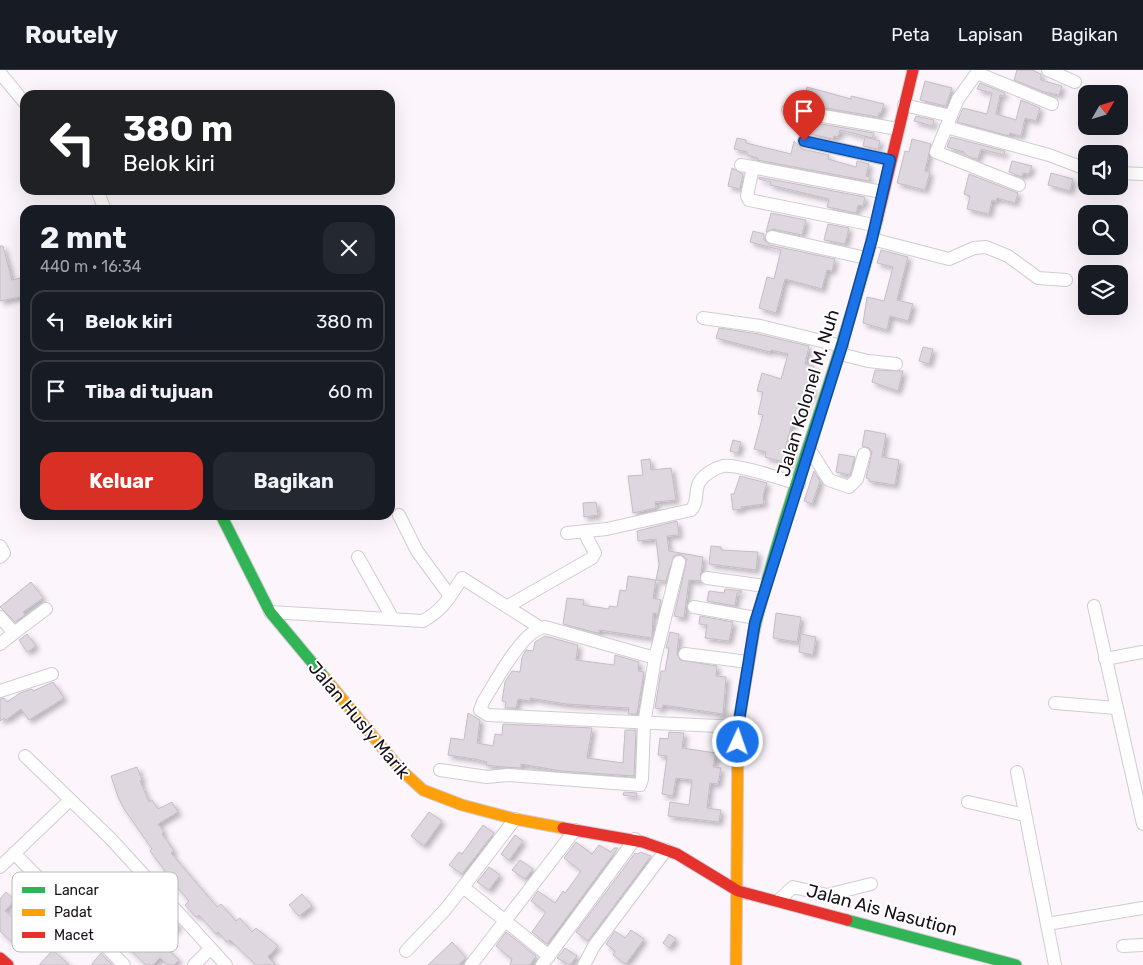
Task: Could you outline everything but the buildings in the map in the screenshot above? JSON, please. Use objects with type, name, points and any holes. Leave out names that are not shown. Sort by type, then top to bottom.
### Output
[{"type":"street","name":"Jalan Kolonel M. Nuh","points":[[736,965],[738,727],[756,618],[841,350],[872,239],[913,70]]},
{"type":"street","points":[[1048,70],[1075,82]]},
{"type":"street","points":[[1019,185],[938,154],[937,150],[948,122],[958,100],[978,72],[1052,104]]},
{"type":"street","points":[[0,73],[20,97]]},
{"type":"street","points":[[904,105],[1078,166]]},
{"type":"street","points":[[788,110],[898,129]]},
{"type":"street","points":[[804,141],[890,160]]},
{"type":"street","points":[[874,225],[748,200],[747,166],[882,192]]},
{"type":"street","points":[[1128,173],[1142,174]]},
{"type":"street","points":[[772,237],[866,258]]},
{"type":"street","points":[[872,239],[907,250],[949,259],[974,248],[986,248],[1008,256],[1038,278],[1066,280]]},
{"type":"street","points":[[703,318],[760,326],[841,350],[868,362],[896,364]]},
{"type":"street","points":[[810,450],[829,480],[850,487],[857,480],[864,454]]},
{"type":"street","points":[[567,533],[616,528],[685,511],[695,504],[700,481],[711,471],[722,466],[799,484]]},
{"type":"street","points":[[399,515],[417,551],[450,596]]},
{"type":"street","name":"Jalan Husly Marik","points":[[224,520],[270,612],[415,785],[429,793],[462,805],[515,819],[634,839],[666,850],[721,878],[738,891]]},
{"type":"street","points":[[508,606],[592,558],[595,553],[594,548],[584,532]]},
{"type":"street","points":[[0,546],[4,552],[0,557]]},
{"type":"street","points":[[358,557],[394,619]]},
{"type":"street","points":[[440,770],[487,777],[508,775],[640,785],[642,779],[644,724],[655,658],[679,562]]},
{"type":"street","points":[[270,612],[422,621],[438,612],[466,574],[539,627],[545,627],[655,658]]},
{"type":"street","points":[[707,578],[765,586]]},
{"type":"street","points":[[1094,606],[1143,824]]},
{"type":"street","points":[[694,607],[756,618]]},
{"type":"street","points":[[0,644],[46,608]]},
{"type":"street","points":[[0,617],[14,633]]},
{"type":"street","points":[[539,627],[522,643],[483,702],[480,710],[482,713],[644,724],[738,727]]},
{"type":"street","points":[[1105,659],[1143,652]]},
{"type":"street","points":[[685,654],[748,662]]},
{"type":"street","points":[[0,691],[52,674]]},
{"type":"street","points":[[1055,702],[1116,708]]},
{"type":"street","points":[[25,756],[111,839],[141,872]]},
{"type":"street","points":[[1018,772],[1055,965]]},
{"type":"street","points":[[0,867],[70,800]]},
{"type":"street","points":[[968,802],[1025,815]]},
{"type":"street","points":[[406,951],[444,912],[515,819]]},
{"type":"street","points":[[471,965],[575,830]]},
{"type":"street","points":[[462,886],[505,922],[545,960],[634,839]]},
{"type":"street","points":[[584,965],[594,946],[666,850]]},
{"type":"street","points":[[14,853],[33,872]]},
{"type":"street","points":[[778,901],[793,887],[827,896],[871,884]]},
{"type":"street","name":"Jalan Ais Nasution","points":[[738,891],[1016,965]]},
{"type":"street","points":[[1047,924],[1143,908]]},
{"type":"street","points":[[178,913],[226,965]]},
{"type":"street","points":[[1123,946],[1143,945]]},
{"type":"street","points":[[194,965],[210,949]]},
{"type":"street","points":[[111,952],[124,965]]},
{"type":"street","points":[[0,958],[8,965]]},
{"type":"traffic: fast","points":[[754,631],[782,528],[848,323],[877,220]]},
{"type":"traffic: fast","points":[[224,520],[270,612],[325,678]]},
{"type":"traffic: fast","points":[[847,920],[1016,965]]},
{"type":"traffic: slow","points":[[736,965],[738,727],[754,631]]},
{"type":"traffic: slow","points":[[325,678],[399,768],[423,790],[462,805],[515,819],[563,828]]},
{"type":"traffic: jam","points":[[877,220],[913,70]]},
{"type":"traffic: jam","points":[[563,828],[643,842],[677,854],[738,891],[847,920]]},
{"type":"traffic: jam","points":[[0,958],[8,965]]},
{"type":"route","points":[[738,742],[738,727],[755,622],[842,346],[872,239],[890,160],[804,141]]}]
